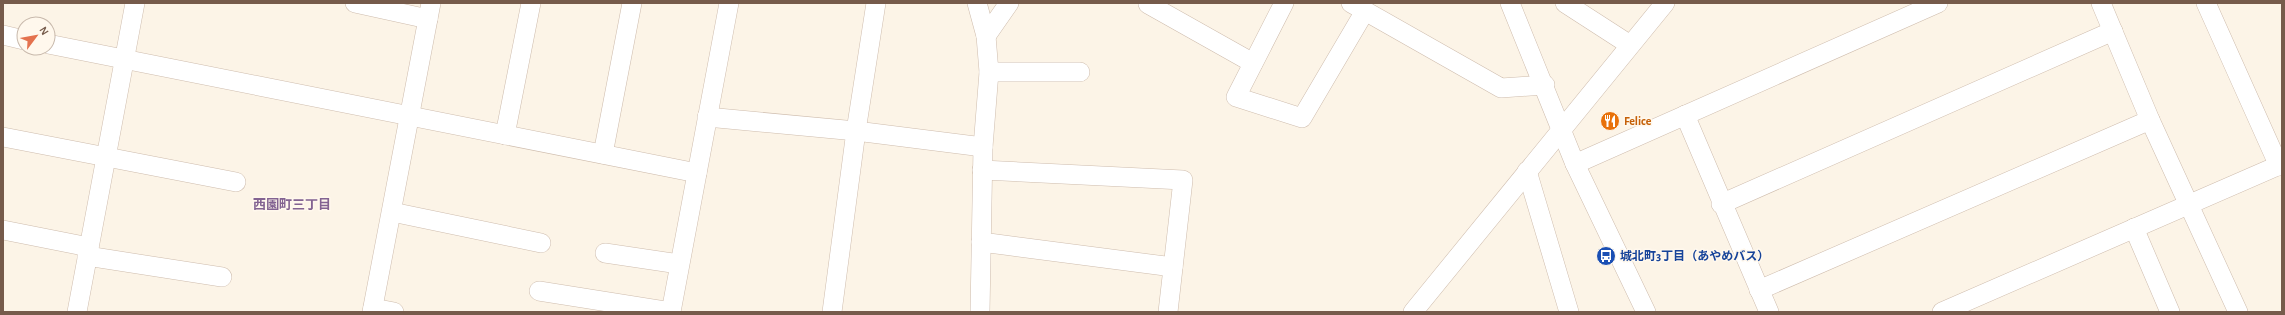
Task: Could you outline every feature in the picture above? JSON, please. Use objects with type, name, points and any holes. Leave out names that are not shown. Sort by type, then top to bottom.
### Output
[{"type":"street","points":[[76,312],[135,3]]},
{"type":"street","points":[[355,3],[430,11],[373,310],[394,312]]},
{"type":"street","points":[[505,135],[532,3]]},
{"type":"street","points":[[603,154],[632,3]]},
{"type":"street","points":[[539,291],[671,312],[728,3]]},
{"type":"street","points":[[832,312],[856,131],[876,3]]},
{"type":"street","points":[[977,3],[986,36],[989,72],[982,170],[981,242],[984,312]]},
{"type":"street","points":[[986,36],[1009,3]]},
{"type":"street","points":[[1284,3],[1236,97],[1302,118],[1358,7],[1501,88],[1545,85]]},
{"type":"street","points":[[1510,3],[1545,85],[1561,131],[1575,164],[1646,312]]},
{"type":"street","points":[[1565,3],[1630,45]]},
{"type":"street","points":[[1414,312],[1665,3]]},
{"type":"street","points":[[2101,3],[2150,120],[2190,204],[2238,312]]},
{"type":"street","points":[[1942,312],[2280,165],[2206,3]]},
{"type":"street","points":[[1148,4],[1254,63]]},
{"type":"street","points":[[1575,164],[1934,4]]},
{"type":"street","points":[[1721,204],[2113,31]]},
{"type":"street","points":[[3,36],[16,38]]},
{"type":"street","points":[[56,46],[697,173]]},
{"type":"street","points":[[989,72],[1080,72]]},
{"type":"street","points":[[1685,115],[1721,204],[1769,312]]},
{"type":"street","points":[[707,117],[856,131],[983,147]]},
{"type":"street","points":[[1759,290],[2150,120]]},
{"type":"street","points":[[3,137],[236,182]]},
{"type":"street","points":[[982,170],[1184,180],[1168,312]]},
{"type":"street","points":[[1527,172],[1569,312]]},
{"type":"street","points":[[392,212],[541,243]]},
{"type":"street","points":[[2134,228],[2170,312]]},
{"type":"street","points":[[3,230],[88,252],[222,277]]},
{"type":"street","points":[[981,242],[1173,266]]},
{"type":"street","points":[[605,253],[679,264]]},
{"type":"place","name":"Felice","points":[[1610,121]]},
{"type":"place","name":"城北町3丁目（あやめバス）","points":[[1606,256]]},
{"type":"district","name":"西園町三丁目","points":[[292,204]]}]
